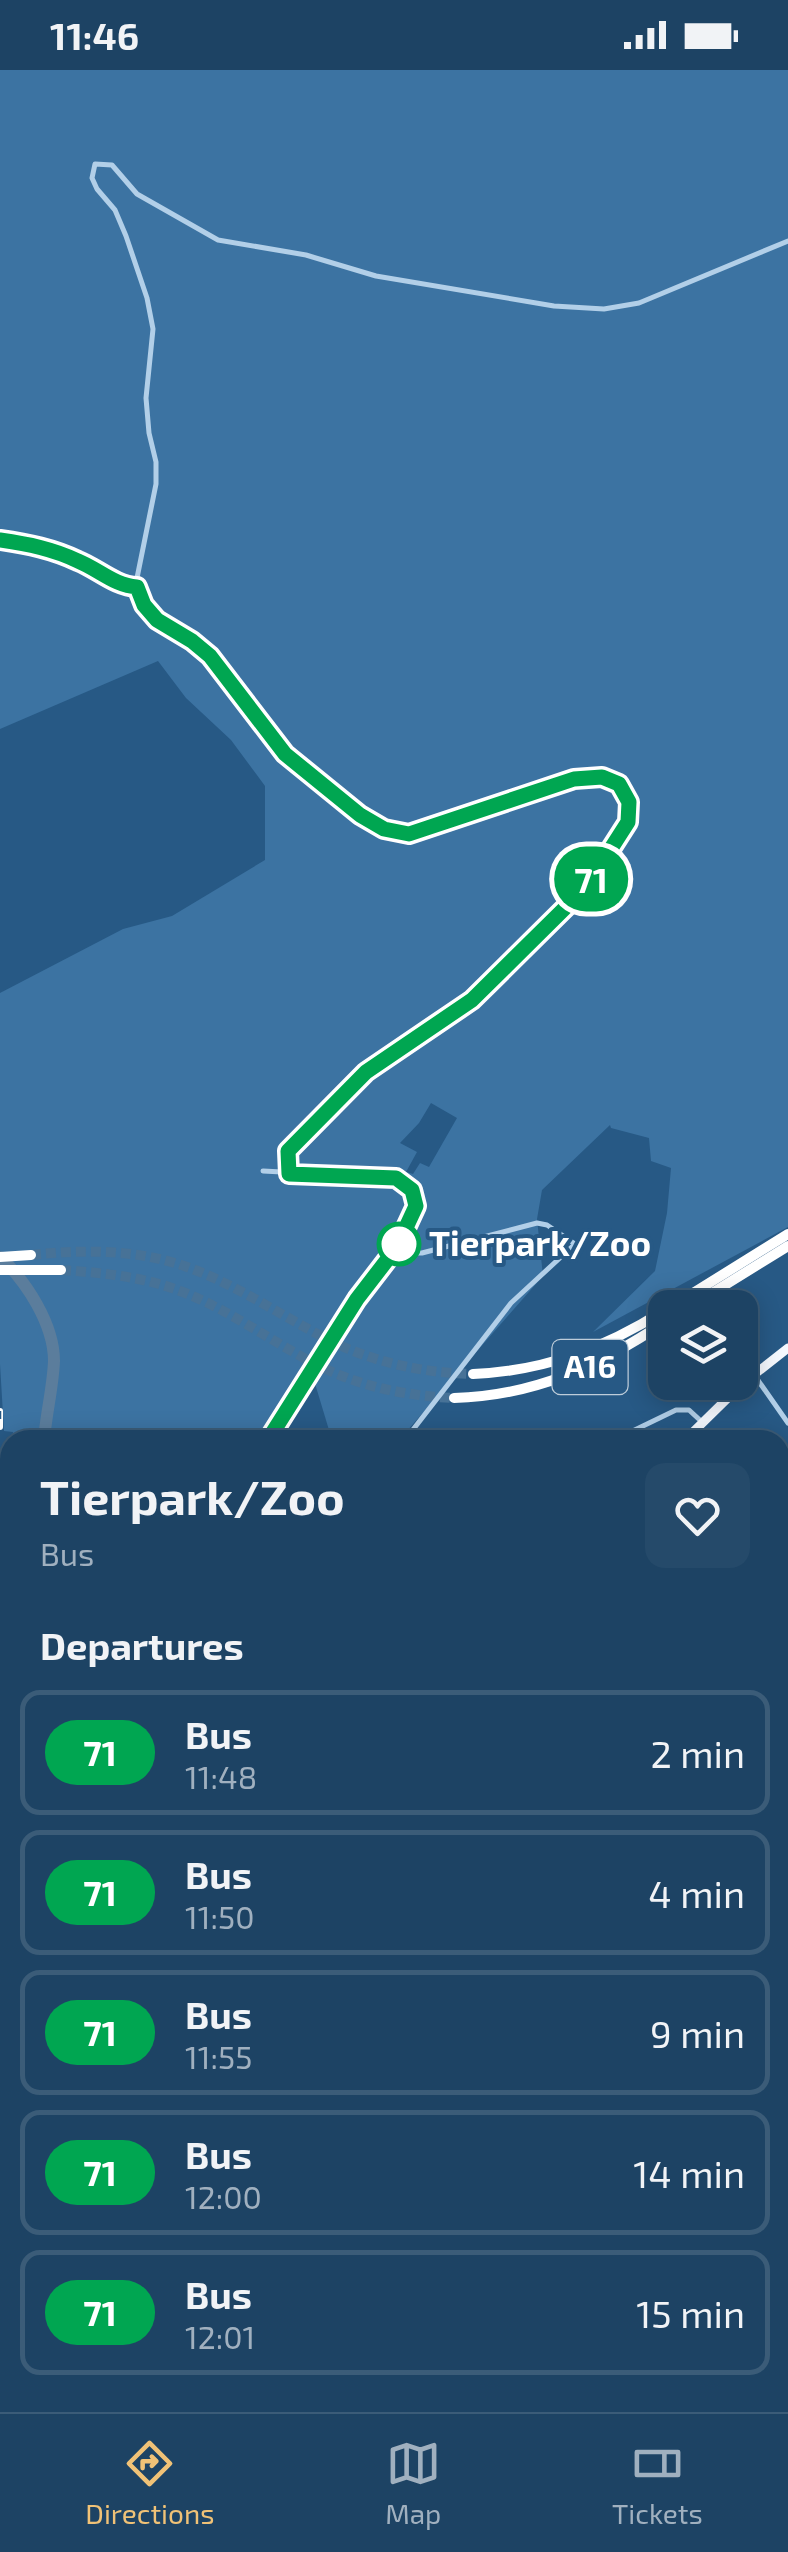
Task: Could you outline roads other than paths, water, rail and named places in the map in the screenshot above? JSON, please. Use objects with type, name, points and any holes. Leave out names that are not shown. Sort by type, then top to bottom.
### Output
[{"type":"highway","name":"A16","points":[[698,1290],[788,1234]]},
{"type":"highway","points":[[717,1290],[788,1246]]},
{"type":"highway","points":[[0,1257],[30,1255]]},
{"type":"highway","points":[[0,1270],[61,1270]]},
{"type":"highway","name":"A16","points":[[473,1374],[525,1370],[592,1350],[648,1319]]},
{"type":"highway","name":"A16","points":[[454,1398],[507,1394],[556,1381],[597,1364],[648,1332]]},
{"type":"main road","points":[[758,1371],[788,1348]]},
{"type":"main road","points":[[695,1430],[726,1400]]},
{"type":"street","points":[[289,1174],[288,1151],[322,1114],[366,1072],[472,1000],[566,907],[613,848],[628,822],[629,802],[619,784],[590,777],[551,784],[440,826],[395,834],[360,815],[295,763],[210,656],[150,613],[136,578],[156,484],[146,398],[153,330],[147,298],[126,236],[92,178],[95,164],[112,165],[137,194],[218,240],[306,256],[376,276],[554,306],[604,309],[639,303],[788,241]]},
{"type":"street","points":[[264,1171],[402,1180],[412,1190],[416,1206],[397,1247],[357,1299],[274,1430]]},
{"type":"street","points":[[397,1247],[403,1252],[425,1252],[537,1223],[547,1225],[575,1244],[512,1304],[413,1430]]},
{"type":"street","points":[[758,1380],[788,1423]]},
{"type":"street","points":[[635,1430],[680,1409],[689,1410],[702,1422]]},
{"type":"waterway","points":[[0,1257],[37,1304],[53,1347],[45,1430]]},
{"type":"tunnel","points":[[31,1255],[103,1252],[175,1263],[241,1291],[361,1354],[408,1367],[473,1374]]},
{"type":"tunnel","points":[[61,1270],[159,1284],[208,1303],[341,1376],[388,1390],[454,1398]]},
{"type":"railway","points":[[0,1411],[0,1427]]},
{"type":"place","name":"Tierpark/Zoo","points":[[399,1244]]}]
